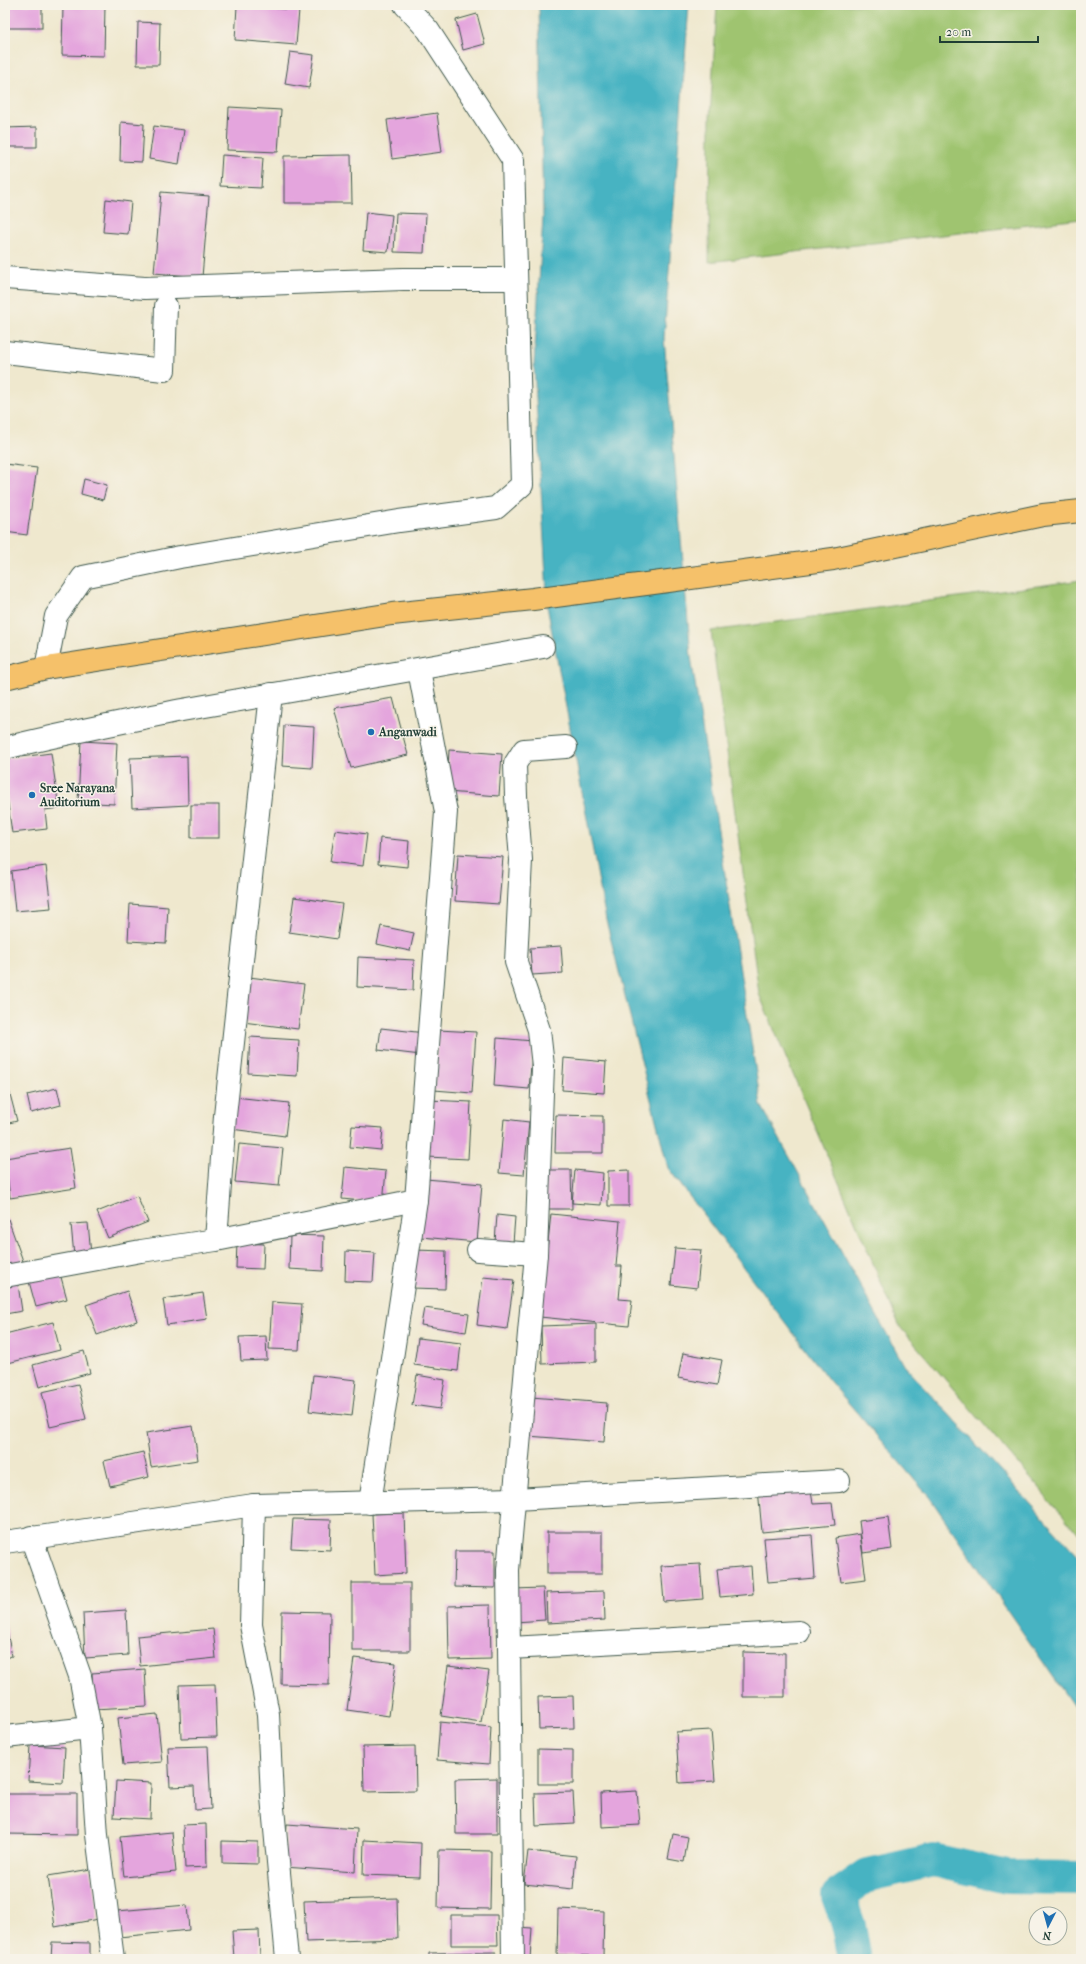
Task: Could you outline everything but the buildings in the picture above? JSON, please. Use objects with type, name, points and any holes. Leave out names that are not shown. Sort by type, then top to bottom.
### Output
[{"type":"main road","points":[[5,678],[46,668],[392,614],[533,599],[834,559],[1043,515],[1081,511]]},
{"type":"street","points":[[46,668],[56,616],[83,577],[180,557],[391,522],[496,508],[522,485],[513,160],[428,30],[405,5]]},
{"type":"street","points":[[5,278],[145,288],[403,279],[516,279]]},
{"type":"street","points":[[5,352],[164,370],[166,306]]},
{"type":"street","points":[[5,748],[59,734],[270,694],[419,670],[542,647]]},
{"type":"street","points":[[370,1503],[416,1200],[446,812],[419,670]]},
{"type":"street","points":[[216,1240],[225,1116],[270,694]]},
{"type":"street","points":[[513,1959],[508,1570],[536,1254],[543,1066],[539,1030],[516,962],[521,860],[515,764],[524,750],[566,748]]},
{"type":"street","points":[[5,1276],[141,1251],[216,1240],[416,1200]]},
{"type":"street","points":[[478,1250],[536,1254]]},
{"type":"street","points":[[5,1542],[254,1505],[515,1499],[839,1481]]},
{"type":"street","points":[[254,1505],[251,1625],[268,1714],[272,1797],[287,1959]]},
{"type":"street","points":[[31,1537],[80,1676],[90,1728],[97,1835],[113,1959]]},
{"type":"street","points":[[510,1648],[799,1632]]},
{"type":"street","points":[[5,1737],[90,1728]]},
{"type":"green space","points":[[717,5],[1081,5],[1081,219],[709,262],[710,118]]},
{"type":"green space","points":[[1081,580],[1081,1537],[900,1327],[759,994],[711,631]]},
{"type":"water","points":[[539,5],[689,5],[664,338],[691,657],[761,1105],[904,1365],[1081,1559],[1081,1717],[930,1498],[828,1379],[668,1168],[606,920],[548,611],[534,365],[543,217]]},
{"type":"waterway","points":[[855,1959],[849,1927],[838,1896],[868,1875],[934,1860],[1007,1877],[1081,1878]]},
{"type":"place","name":"Anganwadi","points":[[371,732]]},
{"type":"place","name":"Sree Narayana Auditorium","points":[[32,795]]}]
